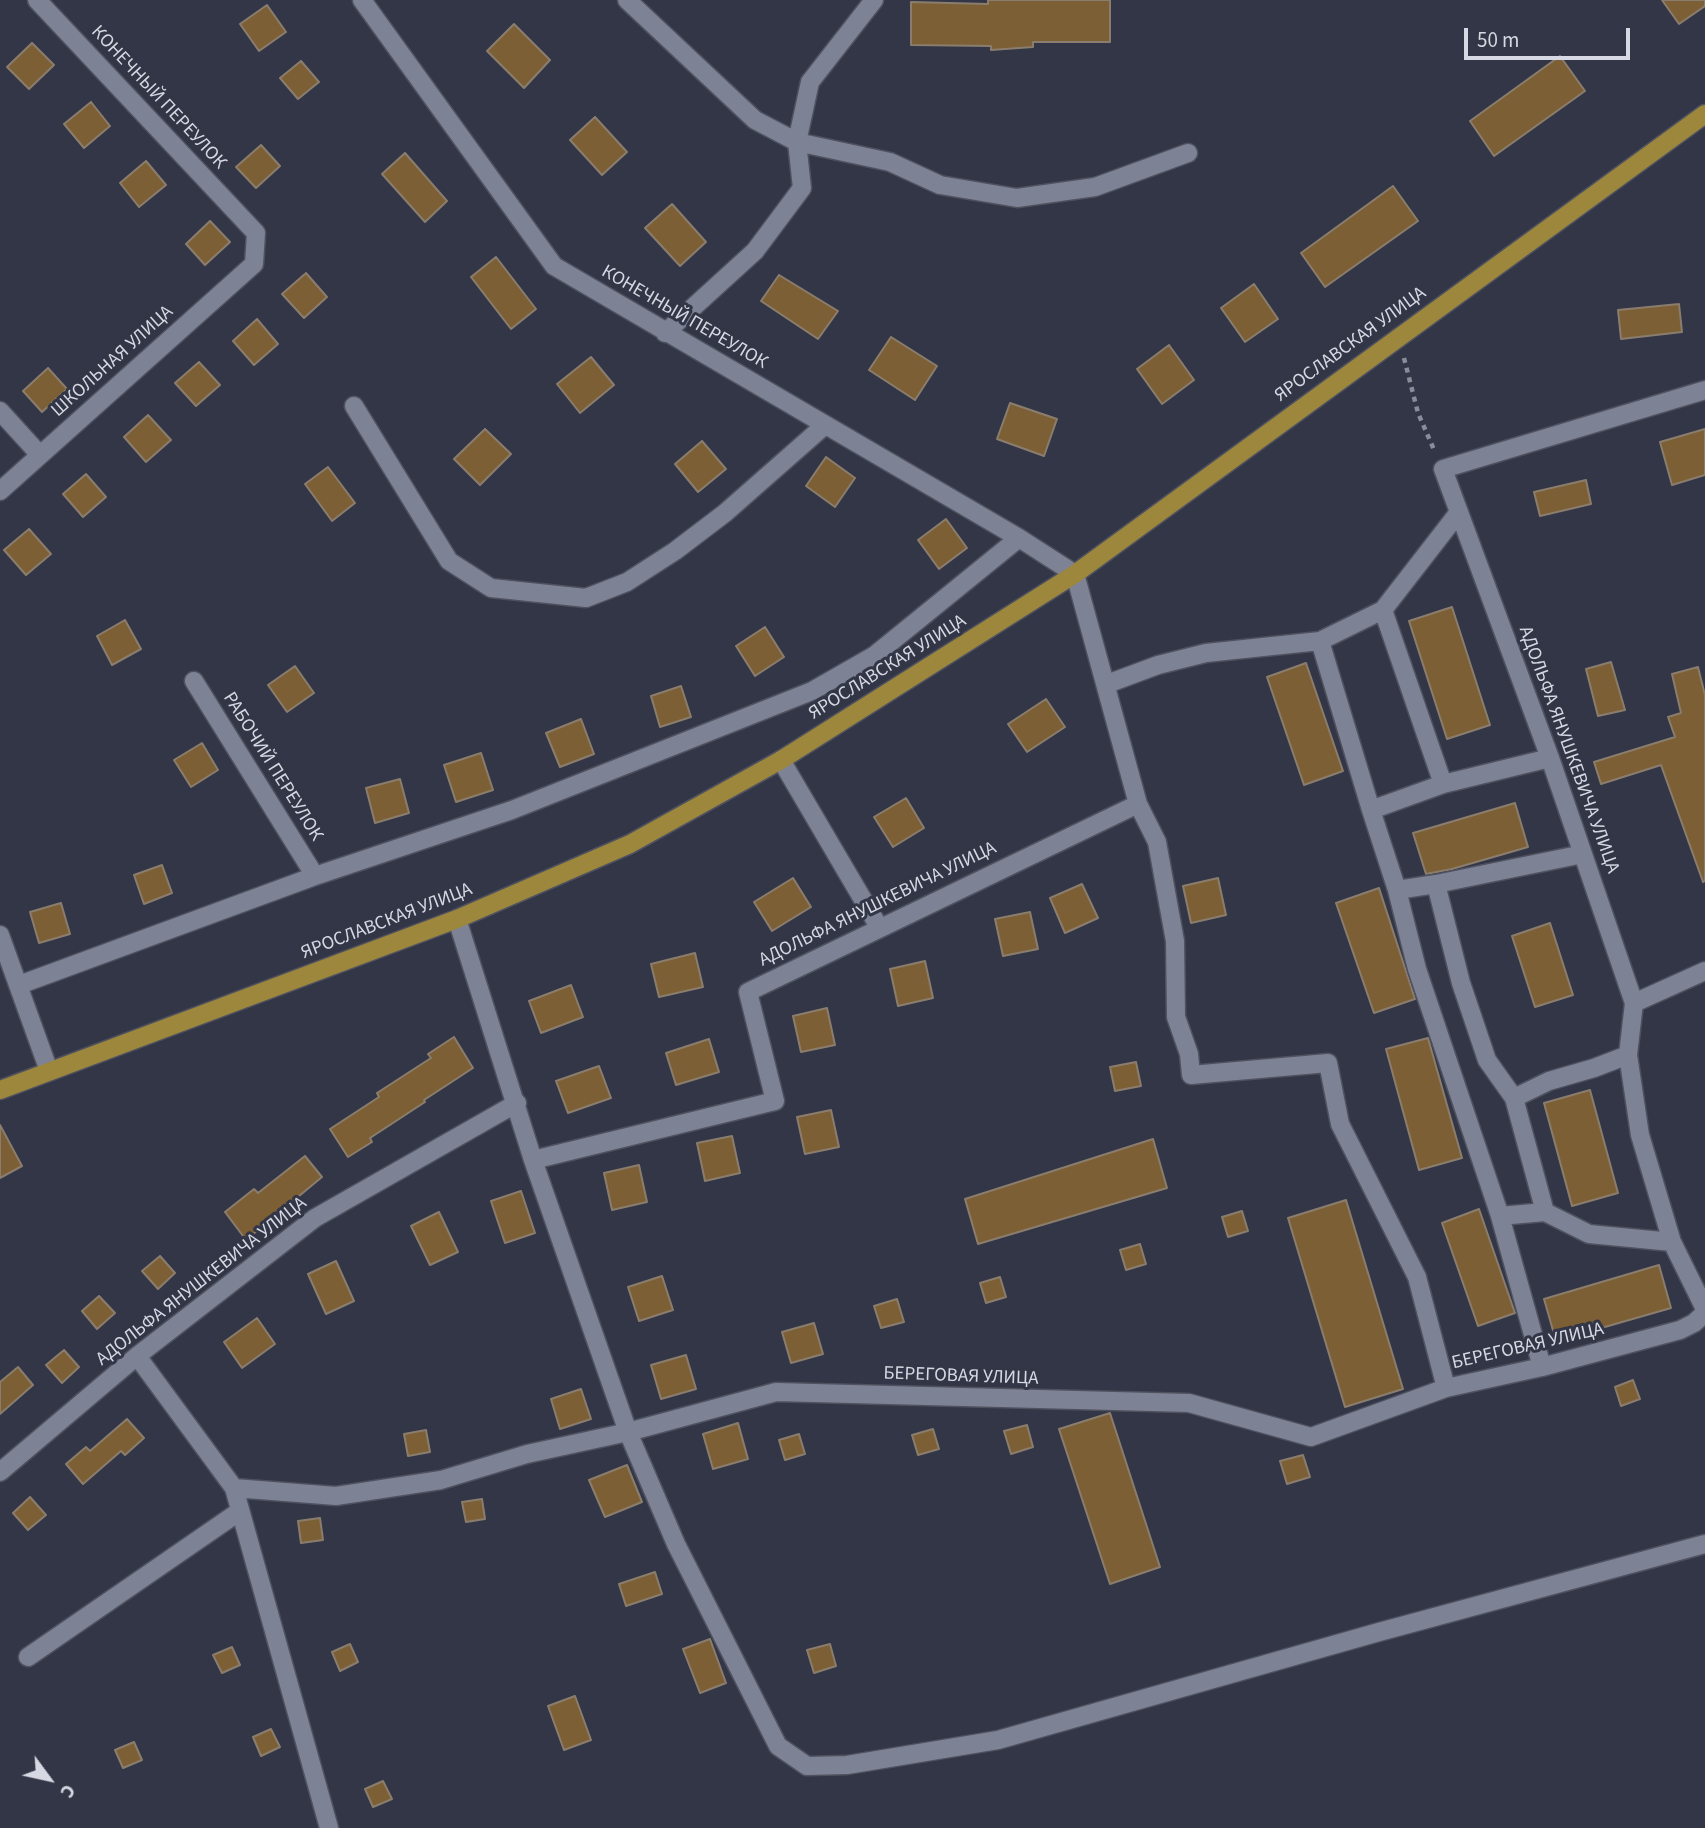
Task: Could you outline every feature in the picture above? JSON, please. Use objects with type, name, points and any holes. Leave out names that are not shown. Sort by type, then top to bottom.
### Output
[{"type":"main road","name":"ЯРОСЛАВСКАЯ УЛИЦА","points":[[0,1090],[457,919],[630,844],[780,760],[1075,573],[1705,114]]},
{"type":"street","name":"КОНЕЧНЫЙ ПЕРЕУЛОК","points":[[37,0],[256,233],[254,264]]},
{"type":"street","name":"КОНЕЧНЫЙ ПЕРЕУЛОК","points":[[362,0],[554,266],[1075,573]]},
{"type":"street","points":[[627,0],[755,120],[797,142],[890,162],[940,185],[1017,198],[1095,187],[1188,153]]},
{"type":"street","points":[[665,333],[755,251],[802,188],[797,142],[810,82],[874,0]]},
{"type":"street","name":"ШКОЛЬНАЯ УЛИЦА","points":[[0,491],[254,264]]},
{"type":"street","points":[[1443,469],[1705,390]]},
{"type":"street","points":[[354,405],[449,561],[491,588],[586,598],[627,582],[675,551],[725,513],[825,425]]},
{"type":"street","points":[[0,411],[40,455]]},
{"type":"street","name":"АДОЛЬФА ЯНУШКЕВИЧА УЛИЦА","points":[[1443,469],[1550,758],[1634,1003],[1629,1055],[1640,1135],[1672,1242],[1705,1311],[1694,1323],[1680,1330]]},
{"type":"street","points":[[1107,684],[1158,665],[1206,653],[1320,641],[1383,610],[1459,512]]},
{"type":"street","points":[[19,985],[315,876],[512,810],[812,691],[875,655],[1019,538]]},
{"type":"street","points":[[1075,573],[1138,804],[1157,842],[1175,941],[1176,1017],[1189,1054],[1191,1075],[1328,1063],[1340,1124],[1417,1277],[1446,1388]]},
{"type":"street","points":[[1383,610],[1443,784]]},
{"type":"street","points":[[1320,641],[1397,890],[1417,969],[1500,1216],[1542,1367]]},
{"type":"street","name":"РАБОЧИЙ ПЕРЕУЛОК","points":[[194,681],[315,876]]},
{"type":"street","points":[[1371,810],[1443,784],[1550,758]]},
{"type":"street","points":[[780,760],[879,927]]},
{"type":"street","name":"АДОЛЬФА ЯНУШКЕВИЧА УЛИЦА","points":[[533,1160],[775,1101],[748,992],[1138,804]]},
{"type":"street","points":[[1397,890],[1583,854]]},
{"type":"street","points":[[1436,884],[1461,983],[1487,1060],[1514,1098],[1545,1212]]},
{"type":"street","points":[[457,919],[533,1160],[628,1432],[676,1544],[778,1746],[807,1766],[848,1765],[998,1740],[1379,1632],[1705,1544]]},
{"type":"street","points":[[0,935],[49,1071]]},
{"type":"street","points":[[1634,1003],[1705,971]]},
{"type":"street","points":[[1514,1098],[1549,1081],[1629,1055]]},
{"type":"street","name":"АДОЛЬФА ЯНУШКЕВИЧА УЛИЦА","points":[[0,1472],[137,1356],[315,1218],[517,1103]]},
{"type":"street","points":[[1500,1216],[1545,1212],[1588,1234],[1672,1242]]},
{"type":"street","name":"БЕРЕГОВАЯ УЛИЦА","points":[[234,1488],[336,1496],[441,1480],[527,1454],[628,1432],[776,1392],[1189,1403],[1311,1437],[1446,1388],[1542,1367],[1680,1330]]},
{"type":"street","points":[[137,1356],[234,1488],[330,1828]]},
{"type":"street","points":[[28,1657],[240,1511]]},
{"type":"path","points":[[1398,336],[1418,413],[1443,469]]},
{"type":"building","points":[[988,0],[1110,0],[1110,42],[1033,42],[1033,47],[991,50],[991,46],[911,45],[911,2],[988,4]]},
{"type":"building","points":[[1662,0],[1705,0],[1705,6],[1679,24]]},
{"type":"building","points":[[267,5],[286,32],[259,51],[240,24]]},
{"type":"building","points":[[514,24],[550,60],[524,88],[487,51]]},
{"type":"building","points":[[32,43],[54,65],[29,89],[7,67]]},
{"type":"building","points":[[1560,56],[1585,91],[1494,156],[1470,121]]},
{"type":"building","points":[[301,61],[319,82],[298,99],[280,78]]},
{"type":"building","points":[[91,102],[110,126],[84,148],[64,124]]},
{"type":"building","points":[[595,117],[627,152],[602,175],[570,140]]},
{"type":"building","points":[[261,145],[280,166],[256,188],[236,167]]},
{"type":"building","points":[[405,153],[447,201],[425,222],[382,174]]},
{"type":"building","points":[[146,161],[166,185],[139,207],[120,183]]},
{"type":"building","points":[[1393,186],[1418,221],[1325,287],[1301,253]]},
{"type":"building","points":[[672,204],[706,242],[680,266],[645,228]]},
{"type":"building","points":[[210,221],[230,242],[205,265],[186,244]]},
{"type":"building","points":[[496,257],[536,309],[511,329],[471,277]]},
{"type":"building","points":[[306,273],[327,297],[304,318],[282,294]]},
{"type":"building","points":[[779,275],[838,311],[818,339],[761,301]]},
{"type":"building","points":[[1254,284],[1278,319],[1245,342],[1221,308]]},
{"type":"building","points":[[1679,304],[1682,332],[1621,339],[1618,310]]},
{"type":"building","points":[[257,319],[278,344],[254,365],[233,341]]},
{"type":"building","points":[[891,337],[937,366],[915,400],[869,370]]},
{"type":"building","points":[[1169,345],[1194,380],[1162,404],[1137,369]]},
{"type":"building","points":[[591,357],[614,385],[580,413],[557,384]]},
{"type":"building","points":[[199,362],[220,385],[196,406],[175,383]]},
{"type":"building","points":[[48,368],[67,389],[42,412],[23,391]]},
{"type":"building","points":[[1010,403],[1057,419],[1044,456],[997,439]]},
{"type":"building","points":[[148,415],[171,440],[146,462],[124,437]]},
{"type":"building","points":[[485,429],[511,454],[480,485],[454,459]]},
{"type":"building","points":[[1705,429],[1705,475],[1672,485],[1660,442]]},
{"type":"building","points":[[702,441],[726,469],[698,492],[675,464]]},
{"type":"building","points":[[826,457],[855,478],[835,507],[806,486]]},
{"type":"building","points":[[328,467],[355,503],[332,521],[305,484]]},
{"type":"building","points":[[86,474],[106,497],[83,517],[63,494]]},
{"type":"building","points":[[1586,480],[1591,504],[1540,516],[1534,492]]},
{"type":"building","points":[[946,519],[967,548],[939,569],[918,540]]},
{"type":"building","points":[[29,529],[51,554],[26,575],[4,550]]},
{"type":"building","points":[[1452,607],[1490,725],[1447,739],[1409,621]]},
{"type":"building","points":[[125,620],[141,649],[112,665],[97,636]]},
{"type":"building","points":[[765,627],[784,657],[755,676],[736,646]]},
{"type":"building","points":[[1611,662],[1625,710],[1598,716],[1586,669]]},
{"type":"building","points":[[1306,663],[1343,771],[1304,785],[1267,677]]},
{"type":"building","points":[[295,666],[314,693],[287,712],[268,685]]},
{"type":"building","points":[[1698,667],[1705,695],[1703,882],[1661,765],[1601,784],[1594,762],[1675,737],[1668,717],[1681,713],[1672,674]]},
{"type":"building","points":[[681,686],[691,717],[660,727],[651,696]]},
{"type":"building","points":[[1046,699],[1065,727],[1027,752],[1008,724]]},
{"type":"building","points":[[581,719],[594,754],[560,767],[546,733]]},
{"type":"building","points":[[202,743],[218,770],[191,787],[174,760]]},
{"type":"building","points":[[481,753],[493,790],[456,802],[444,765]]},
{"type":"building","points":[[400,779],[409,813],[375,823],[366,788]]},
{"type":"building","points":[[906,798],[924,828],[893,847],[874,817]]},
{"type":"building","points":[[1515,803],[1528,847],[1426,874],[1413,833]]},
{"type":"building","points":[[162,865],[172,893],[144,904],[134,875]]},
{"type":"building","points":[[793,878],[811,907],[772,931],[754,902]]},
{"type":"building","points":[[1218,878],[1226,915],[1191,923],[1183,886]]},
{"type":"building","points":[[1082,884],[1098,918],[1065,933],[1050,898]]},
{"type":"building","points":[[1379,888],[1415,999],[1374,1013],[1336,903]]},
{"type":"building","points":[[61,903],[70,934],[39,943],[30,912]]},
{"type":"building","points":[[1030,912],[1038,949],[1003,956],[995,919]]},
{"type":"building","points":[[1550,923],[1573,995],[1535,1007],[1512,936]]},
{"type":"building","points":[[695,953],[703,987],[659,997],[651,964]]},
{"type":"building","points":[[925,961],[933,998],[898,1006],[890,969]]},
{"type":"building","points":[[571,985],[583,1017],[541,1033],[529,1001]]},
{"type":"building","points":[[827,1008],[835,1045],[801,1052],[793,1016]]},
{"type":"building","points":[[454,1037],[473,1068],[370,1138],[372,1142],[348,1157],[330,1129],[379,1097],[377,1093],[431,1058],[428,1054]]},
{"type":"building","points":[[1428,1038],[1462,1158],[1419,1170],[1386,1049]]},
{"type":"building","points":[[709,1039],[719,1072],[676,1085],[666,1053]]},
{"type":"building","points":[[1136,1062],[1141,1086],[1115,1091],[1110,1067]]},
{"type":"building","points":[[599,1066],[611,1098],[568,1113],[556,1081]]},
{"type":"building","points":[[1590,1090],[1618,1193],[1572,1206],[1544,1103]]},
{"type":"building","points":[[831,1110],[839,1147],[805,1154],[797,1117]]},
{"type":"building","points":[[0,1125],[22,1166],[0,1178]]},
{"type":"building","points":[[732,1136],[740,1173],[705,1181],[697,1143]]},
{"type":"building","points":[[1153,1139],[1167,1188],[978,1244],[965,1199]]},
{"type":"building","points":[[305,1156],[322,1177],[246,1240],[225,1212],[254,1189],[258,1193]]},
{"type":"building","points":[[639,1165],[647,1202],[612,1210],[604,1173]]},
{"type":"building","points":[[521,1191],[535,1233],[505,1243],[491,1201]]},
{"type":"building","points":[[1346,1200],[1403,1389],[1345,1407],[1288,1218]]},
{"type":"building","points":[[1479,1209],[1515,1313],[1478,1326],[1442,1223]]},
{"type":"building","points":[[1242,1211],[1248,1231],[1228,1237],[1222,1217]]},
{"type":"building","points":[[439,1212],[458,1252],[430,1265],[411,1226]]},
{"type":"building","points":[[1140,1244],[1146,1264],[1126,1270],[1120,1250]]},
{"type":"building","points":[[160,1256],[175,1273],[158,1289],[142,1271]]},
{"type":"building","points":[[336,1261],[354,1301],[326,1314],[308,1274]]},
{"type":"building","points":[[1659,1265],[1671,1308],[1556,1341],[1544,1299]]},
{"type":"building","points":[[662,1276],[673,1310],[639,1321],[628,1287]]},
{"type":"building","points":[[1000,1277],[1006,1297],[986,1303],[980,1283]]},
{"type":"building","points":[[99,1296],[115,1313],[97,1329],[82,1311]]},
{"type":"building","points":[[897,1299],[904,1322],[881,1328],[874,1306]]},
{"type":"building","points":[[257,1318],[275,1344],[242,1368],[224,1342]]},
{"type":"building","points":[[814,1323],[823,1354],[791,1363],[782,1332]]},
{"type":"building","points":[[64,1350],[79,1367],[62,1383],[46,1365]]},
{"type":"building","points":[[686,1355],[696,1389],[661,1399],[651,1365]]},
{"type":"building","points":[[18,1367],[33,1385],[0,1414],[0,1382]]},
{"type":"building","points":[[1633,1380],[1640,1399],[1621,1406],[1615,1387]]},
{"type":"building","points":[[581,1389],[591,1419],[560,1429],[551,1399]]},
{"type":"building","points":[[1110,1413],[1160,1567],[1110,1584],[1059,1429]]},
{"type":"building","points":[[127,1419],[144,1438],[125,1455],[121,1451],[83,1484],[66,1464],[86,1447],[90,1451]]},
{"type":"building","points":[[738,1423],[748,1459],[713,1469],[703,1434]]},
{"type":"building","points":[[1027,1425],[1033,1447],[1011,1454],[1004,1431]]},
{"type":"building","points":[[933,1429],[939,1449],[918,1455],[912,1435]]},
{"type":"building","points":[[426,1430],[430,1452],[408,1456],[404,1434]]},
{"type":"building","points":[[799,1434],[805,1454],[785,1460],[779,1440]]},
{"type":"building","points":[[1303,1455],[1310,1477],[1287,1484],[1280,1461]]},
{"type":"building","points":[[627,1465],[642,1502],[605,1517],[589,1480]]},
{"type":"building","points":[[30,1497],[46,1515],[28,1530],[13,1513]]},
{"type":"building","points":[[482,1499],[485,1519],[466,1522],[462,1502]]},
{"type":"building","points":[[320,1518],[323,1540],[301,1543],[298,1521]]},
{"type":"building","points":[[655,1572],[662,1594],[626,1606],[619,1584]]},
{"type":"building","points":[[710,1639],[726,1683],[700,1693],[683,1649]]},
{"type":"building","points":[[350,1644],[358,1662],[340,1671],[332,1652]]},
{"type":"building","points":[[830,1644],[836,1666],[814,1673],[807,1650]]},
{"type":"building","points":[[232,1647],[240,1665],[222,1673],[213,1655]]},
{"type":"building","points":[[575,1696],[591,1740],[564,1750],[548,1706]]},
{"type":"building","points":[[271,1729],[280,1747],[261,1756],[253,1737]]},
{"type":"building","points":[[134,1742],[142,1760],[123,1768],[115,1750]]},
{"type":"building","points":[[383,1781],[392,1799],[373,1807],[365,1789]]}]
